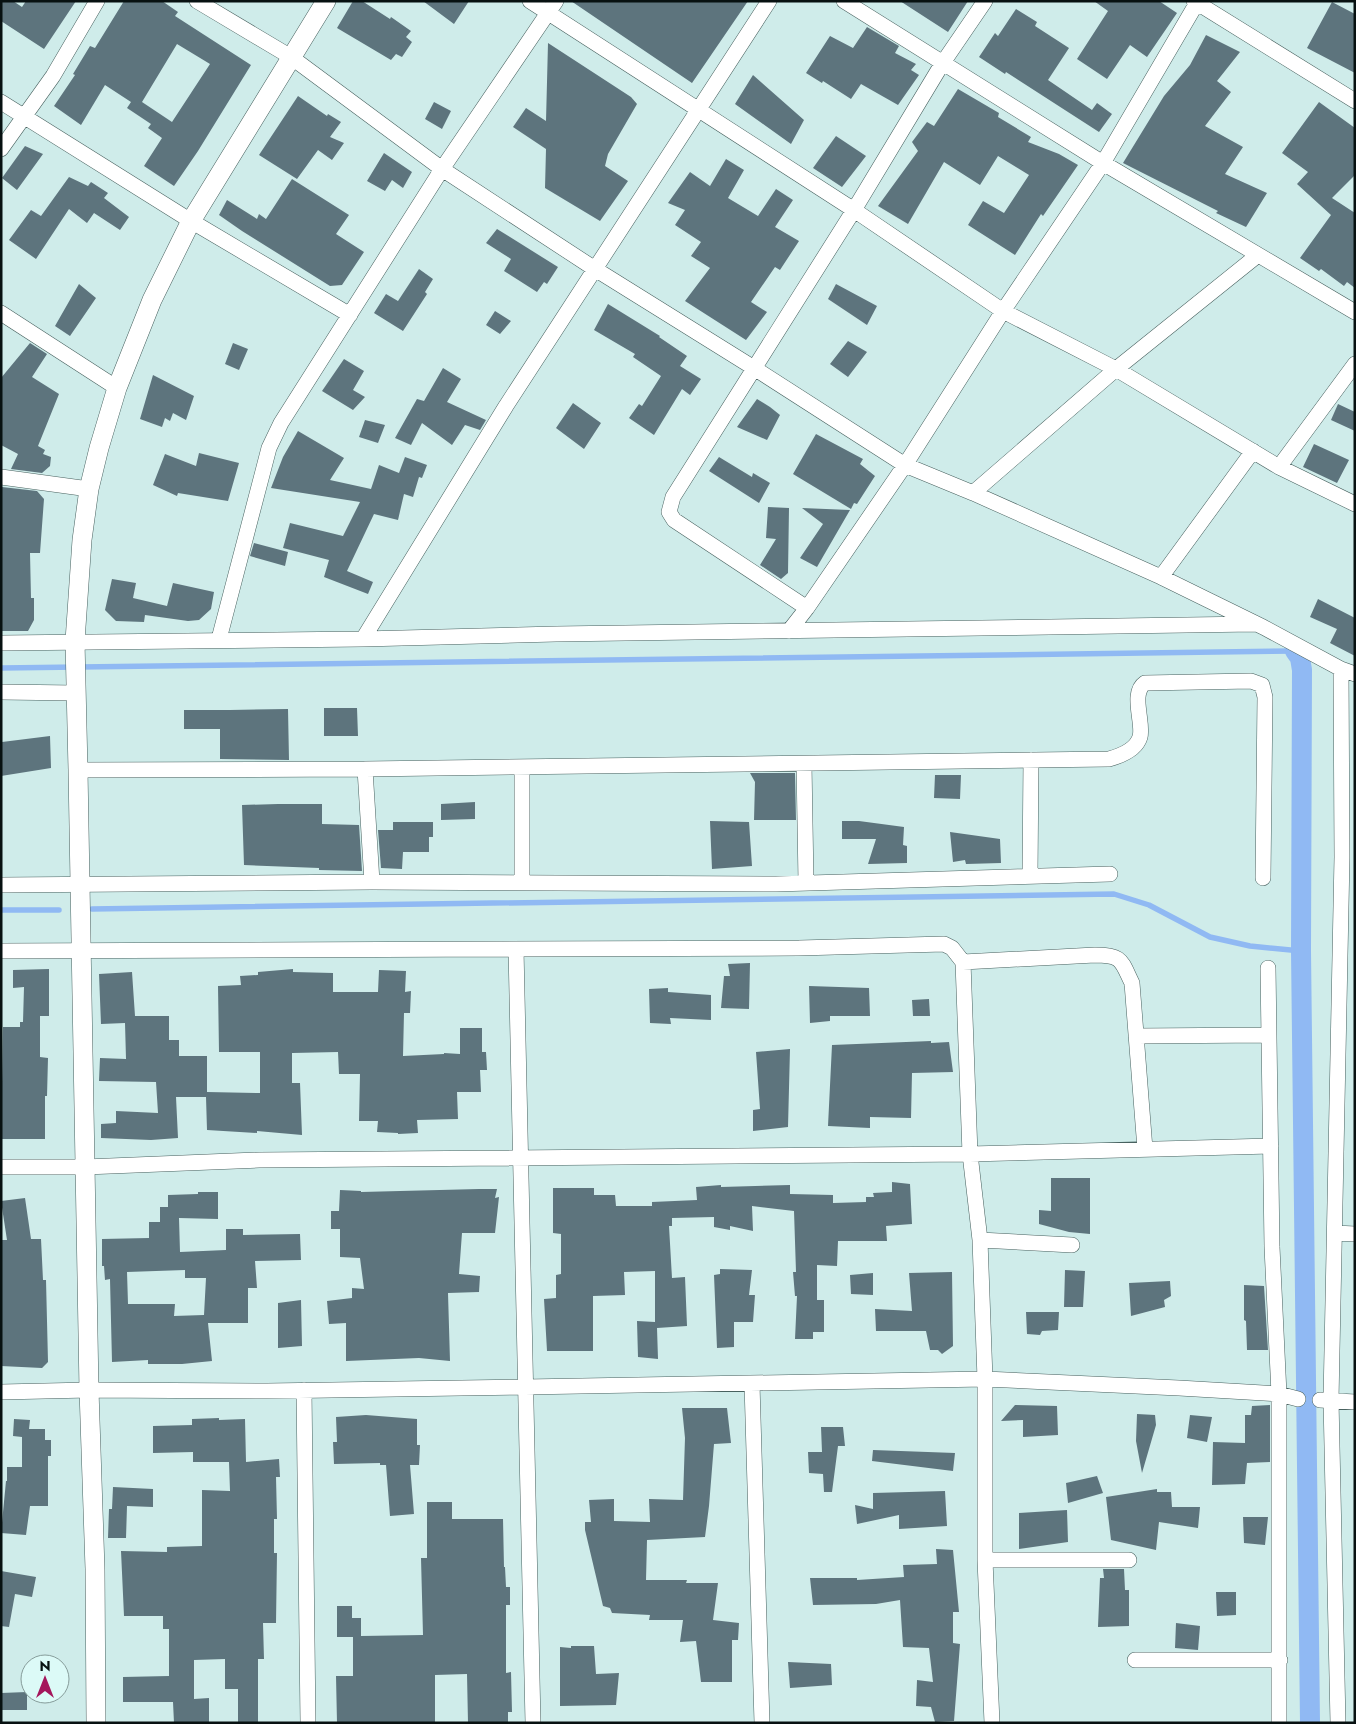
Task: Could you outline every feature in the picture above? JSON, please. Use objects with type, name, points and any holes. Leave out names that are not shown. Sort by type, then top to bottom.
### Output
[{"type":"street","points":[[1,150],[53,76],[97,1]]},
{"type":"street","points":[[197,1],[291,57],[442,169],[595,269],[905,465],[1160,577],[1348,672],[1348,858],[1335,1233],[1325,1400],[1338,1723]]},
{"type":"street","points":[[96,1723],[95,1569],[89,1390],[75,686],[75,647],[82,540],[89,489],[99,448],[117,388],[152,300],[191,221],[326,1]]},
{"type":"street","points":[[530,1],[552,7],[699,110],[854,210],[1003,311],[1116,369],[1279,467],[1355,504]]},
{"type":"street","points":[[363,639],[506,406],[769,1]]},
{"type":"street","points":[[844,1],[1103,163],[1355,312]]},
{"type":"street","points":[[807,608],[674,520],[669,512],[673,497],[854,210],[942,64],[985,1]]},
{"type":"street","points":[[789,631],[807,608],[905,465],[1003,311],[1103,163],[1196,2],[1355,101]]},
{"type":"street","points":[[219,639],[270,448],[281,424],[442,169],[552,7]]},
{"type":"street","points":[[1,102],[191,221],[350,315]]},
{"type":"street","points":[[973,494],[1116,369],[1258,256]]},
{"type":"street","points":[[1,313],[117,388]]},
{"type":"street","points":[[1279,467],[1355,364]]},
{"type":"street","points":[[1160,577],[1253,451]]},
{"type":"street","points":[[1,478],[89,489]]},
{"type":"street","points":[[1,643],[75,647],[219,639],[363,639],[1255,624]]},
{"type":"street","points":[[78,770],[365,769],[1098,760],[1120,756],[1132,748],[1140,737],[1139,694],[1141,686],[1145,683],[1251,681],[1262,685],[1265,697],[1263,878]]},
{"type":"street","points":[[1,692],[75,686]]},
{"type":"street","points":[[1030,876],[1031,760]]},
{"type":"street","points":[[804,764],[806,882]]},
{"type":"street","points":[[522,767],[522,883]]},
{"type":"street","points":[[365,769],[372,882]]},
{"type":"street","points":[[1,885],[372,882],[776,884],[1110,874]]},
{"type":"street","points":[[1,951],[799,948],[944,944],[952,948],[963,962],[970,1154],[980,1240],[985,1379],[985,1560],[992,1723]]},
{"type":"street","points":[[516,949],[533,1723]]},
{"type":"street","points":[[963,962],[1112,955],[1121,961],[1132,984],[1145,1149]]},
{"type":"street","points":[[1268,968],[1272,1247],[1279,1394],[1280,1723]]},
{"type":"street","points":[[1136,1036],[1268,1035]]},
{"type":"street","points":[[1,1167],[85,1167],[259,1160],[970,1154],[1272,1146]]},
{"type":"street","points":[[1335,1233],[1355,1234]]},
{"type":"street","points":[[980,1240],[1072,1245]]},
{"type":"street","points":[[1,1392],[304,1390],[985,1379],[1279,1394],[1298,1398]]},
{"type":"street","points":[[752,1384],[762,1723]]},
{"type":"street","points":[[304,1390],[308,1723]]},
{"type":"street","points":[[1325,1400],[1355,1402]]},
{"type":"street","points":[[985,1560],[1129,1560]]},
{"type":"street","points":[[1135,1660],[1280,1660]]},
{"type":"building","points":[[1,1],[13,1],[22,7],[26,1],[76,1],[44,49],[1,21]]},
{"type":"building","points":[[124,1],[162,1],[178,12],[175,16],[251,65],[174,186],[144,166],[162,138],[148,128],[151,124],[127,108],[131,102],[105,85],[81,125],[54,106],[75,75],[73,74],[90,46],[95,48]],"holes":[[[177,44],[210,64],[172,122],[142,102]]]},
{"type":"building","points":[[353,1],[362,1],[411,31],[406,37],[412,42],[402,57],[396,54],[391,60],[337,28]]},
{"type":"building","points":[[423,1],[469,1],[454,24]]},
{"type":"building","points":[[571,1],[748,1],[692,83]]},
{"type":"building","points":[[900,1],[968,1],[948,32]]},
{"type":"building","points":[[1094,1],[1159,1],[1177,13],[1147,57],[1130,45],[1107,79],[1077,59],[1108,11]]},
{"type":"building","points":[[1332,2],[1355,14],[1355,73],[1307,48]]},
{"type":"building","points":[[1016,9],[1037,22],[1035,26],[1069,48],[1048,80],[1092,110],[1097,103],[1112,114],[1099,132],[1006,72],[1005,74],[979,57],[995,33],[998,36]]},
{"type":"building","points":[[867,27],[899,46],[895,53],[916,64],[911,70],[919,75],[898,105],[861,84],[851,99],[823,81],[822,83],[806,73],[830,36],[853,48]]},
{"type":"building","points":[[1206,35],[1240,52],[1217,81],[1231,92],[1205,126],[1243,147],[1225,174],[1267,193],[1246,227],[1123,163],[1164,96],[1190,65]]},
{"type":"building","points":[[548,43],[631,97],[637,104],[608,154],[605,166],[628,181],[600,221],[545,188],[546,149],[513,127],[526,108],[546,121]]},
{"type":"building","points":[[753,75],[804,120],[791,144],[735,104]]},
{"type":"building","points":[[958,89],[999,113],[998,117],[1031,137],[1028,142],[1059,154],[1078,165],[1043,216],[1041,214],[1015,255],[968,225],[983,201],[1004,213],[1029,175],[998,156],[980,185],[944,162],[908,224],[878,206],[918,151],[912,142],[927,122],[934,126]]},
{"type":"building","points":[[298,96],[327,116],[328,114],[341,122],[330,137],[344,143],[332,160],[318,150],[297,179],[259,155]]},
{"type":"building","points":[[434,102],[451,111],[442,129],[425,119]]},
{"type":"building","points":[[1319,102],[1355,128],[1355,175],[1332,198],[1355,213],[1355,288],[1347,282],[1344,286],[1321,269],[1319,271],[1300,258],[1331,215],[1297,184],[1308,172],[1282,153]]},
{"type":"building","points":[[836,136],[866,156],[842,187],[813,168]]},
{"type":"building","points":[[25,146],[43,154],[17,190],[2,178]]},
{"type":"building","points":[[384,153],[412,172],[403,188],[392,180],[385,191],[367,181]]},
{"type":"building","points":[[726,159],[744,170],[728,198],[758,216],[776,189],[793,200],[775,227],[799,241],[780,270],[775,267],[751,302],[767,312],[746,340],[685,301],[710,268],[691,256],[701,242],[675,225],[685,210],[668,203],[690,172],[710,186]]},
{"type":"building","points":[[69,177],[88,186],[91,182],[108,193],[104,198],[129,217],[120,230],[94,213],[87,223],[69,209],[36,259],[9,240],[31,210],[41,216]]},
{"type":"building","points":[[292,179],[349,215],[336,234],[364,252],[342,285],[330,286],[219,215],[227,200],[257,219],[259,214],[266,219]]},
{"type":"building","points":[[497,229],[558,267],[547,284],[544,282],[537,292],[504,271],[511,259],[486,243]]},
{"type":"building","points":[[419,269],[433,279],[425,292],[427,294],[403,331],[374,313],[386,294],[398,301]]},
{"type":"building","points":[[79,284],[96,298],[70,336],[55,326]]},
{"type":"building","points":[[836,284],[877,306],[867,325],[828,299]]},
{"type":"building","points":[[608,304],[660,336],[687,356],[680,366],[701,379],[690,395],[682,389],[654,435],[629,418],[639,404],[642,406],[661,376],[633,357],[635,354],[594,330]]},
{"type":"building","points":[[495,311],[511,321],[500,334],[486,325]]},
{"type":"building","points":[[848,341],[867,352],[848,377],[830,364]]},
{"type":"building","points":[[30,343],[47,354],[32,377],[59,394],[38,446],[45,450],[43,454],[51,457],[50,466],[42,473],[11,469],[18,454],[1,445],[1,378]]},
{"type":"building","points":[[233,343],[248,349],[239,370],[225,364]]},
{"type":"building","points":[[344,359],[364,371],[353,390],[365,397],[353,410],[322,391]]},
{"type":"building","points":[[443,368],[461,379],[447,402],[486,420],[480,430],[465,425],[452,445],[422,423],[411,445],[395,438],[417,399],[424,401]]},
{"type":"building","points":[[153,375],[194,396],[186,420],[173,413],[170,421],[165,418],[162,427],[140,419]]},
{"type":"building","points":[[757,399],[780,415],[767,440],[737,427]]},
{"type":"building","points":[[573,403],[601,423],[584,449],[556,428]]},
{"type":"building","points":[[1338,404],[1355,412],[1355,431],[1331,420]]},
{"type":"building","points":[[365,420],[385,425],[378,443],[359,437]]},
{"type":"building","points":[[298,431],[344,458],[330,480],[371,489],[379,465],[399,473],[405,457],[427,465],[422,478],[419,477],[413,497],[404,494],[398,520],[374,514],[347,571],[373,582],[368,594],[324,577],[329,560],[283,548],[290,523],[343,536],[360,502],[271,488],[283,457]]},
{"type":"building","points":[[816,434],[863,459],[860,464],[875,476],[857,504],[854,503],[851,509],[793,474]]},
{"type":"building","points":[[1314,444],[1349,460],[1337,483],[1303,467]]},
{"type":"building","points":[[199,453],[239,463],[228,501],[178,493],[177,496],[153,485],[165,454],[196,466]]},
{"type":"building","points":[[719,457],[752,477],[753,473],[770,483],[759,503],[709,471]]},
{"type":"building","points":[[2,487],[37,491],[44,499],[40,553],[30,553],[31,598],[34,598],[34,620],[28,631],[1,631]]},
{"type":"building","points":[[768,507],[789,508],[788,573],[781,579],[760,565],[776,539],[766,538]]},
{"type":"building","points":[[802,508],[850,510],[817,567],[800,558],[823,524]]},
{"type":"building","points":[[254,543],[288,552],[285,566],[250,556]]},
{"type":"building","points":[[112,579],[136,583],[133,598],[167,606],[173,583],[214,592],[211,609],[199,620],[188,621],[145,615],[144,622],[116,621],[105,610]]},
{"type":"building","points":[[1318,599],[1355,618],[1355,656],[1330,643],[1337,629],[1310,617]]},
{"type":"building","points":[[324,708],[357,708],[358,736],[324,736]]},
{"type":"building","points":[[288,709],[289,760],[220,759],[220,729],[184,729],[184,710]]},
{"type":"building","points":[[50,736],[51,768],[1,776],[2,742]]},
{"type":"building","points":[[750,773],[795,773],[796,820],[754,820],[755,782]]},
{"type":"building","points":[[935,775],[961,775],[960,799],[934,798]]},
{"type":"building","points":[[475,802],[475,819],[441,820],[441,804]]},
{"type":"building","points":[[322,804],[322,824],[359,825],[362,871],[244,865],[242,805]]},
{"type":"building","points":[[710,821],[749,822],[752,866],[712,869]]},
{"type":"building","points":[[842,821],[859,821],[904,827],[903,845],[907,846],[907,863],[868,864],[876,839],[842,839]]},
{"type":"building","points":[[393,822],[433,822],[433,837],[429,837],[429,852],[403,852],[402,869],[381,868],[378,830],[393,830]]},
{"type":"building","points":[[950,832],[1000,839],[1001,863],[966,864],[965,860],[953,862]]},
{"type":"building","points":[[750,963],[749,1009],[721,1008],[724,976],[730,976],[728,964]]},
{"type":"building","points":[[49,969],[49,1016],[40,1016],[40,1057],[48,1058],[47,1096],[45,1096],[45,1139],[1,1139],[3,1027],[20,1027],[20,1022],[23,1022],[24,987],[13,988],[13,970]]},
{"type":"building","points":[[293,969],[293,972],[333,973],[333,992],[378,992],[379,970],[406,971],[405,992],[411,991],[410,1013],[404,1013],[403,1056],[444,1053],[460,1054],[460,1028],[482,1028],[482,1052],[486,1052],[487,1070],[480,1070],[481,1092],[457,1092],[458,1119],[417,1120],[418,1133],[377,1132],[378,1121],[359,1121],[360,1074],[339,1074],[338,1052],[292,1053],[292,1083],[300,1083],[302,1135],[257,1131],[257,1133],[207,1130],[206,1097],[176,1097],[178,1138],[151,1140],[101,1138],[101,1124],[116,1123],[116,1111],[158,1113],[156,1082],[99,1081],[100,1058],[126,1059],[125,1023],[101,1024],[99,974],[132,972],[135,1016],[169,1016],[169,1040],[179,1040],[179,1056],[207,1056],[207,1092],[260,1093],[260,1052],[219,1052],[218,986],[241,985],[240,976],[258,975],[258,972]]},
{"type":"building","points":[[809,986],[869,988],[870,1016],[830,1016],[830,1021],[810,1023]]},
{"type":"building","points":[[668,988],[668,992],[711,995],[711,1020],[670,1018],[671,1024],[650,1023],[649,989]]},
{"type":"building","points":[[929,999],[930,1016],[913,1016],[912,1000]]},
{"type":"building","points":[[931,1041],[931,1043],[949,1042],[953,1072],[912,1073],[911,1118],[870,1117],[870,1128],[828,1126],[832,1045]]},
{"type":"building","points":[[790,1049],[788,1127],[753,1131],[753,1110],[760,1109],[756,1052]]},
{"type":"building","points":[[1051,1178],[1090,1178],[1090,1234],[1069,1232],[1039,1224],[1039,1210],[1051,1211]]},
{"type":"building","points":[[892,1182],[910,1184],[912,1224],[886,1226],[887,1241],[838,1241],[837,1266],[817,1265],[817,1300],[824,1300],[824,1332],[813,1332],[813,1339],[795,1339],[797,1296],[795,1296],[793,1272],[796,1272],[794,1211],[752,1206],[753,1231],[730,1226],[730,1230],[714,1227],[714,1217],[672,1218],[672,1226],[669,1226],[672,1278],[685,1277],[687,1326],[657,1328],[658,1359],[638,1357],[637,1321],[655,1322],[655,1271],[624,1272],[625,1295],[593,1296],[593,1351],[547,1351],[544,1299],[556,1298],[556,1275],[561,1274],[561,1234],[553,1233],[553,1188],[594,1188],[594,1195],[615,1195],[616,1206],[652,1206],[652,1202],[697,1200],[696,1187],[790,1185],[790,1194],[833,1195],[833,1203],[866,1202],[866,1197],[874,1197],[873,1193],[892,1192]]},
{"type":"building","points":[[497,1189],[495,1198],[499,1197],[495,1233],[462,1233],[459,1274],[480,1276],[479,1292],[448,1293],[450,1361],[419,1358],[346,1361],[346,1323],[329,1324],[327,1301],[352,1298],[352,1288],[364,1289],[360,1258],[340,1257],[340,1229],[331,1229],[331,1211],[339,1211],[340,1190],[361,1192]]},
{"type":"building","points":[[198,1192],[218,1192],[218,1219],[179,1218],[180,1252],[226,1250],[226,1229],[243,1229],[243,1235],[300,1234],[301,1260],[255,1261],[257,1288],[248,1288],[248,1323],[208,1323],[212,1361],[182,1364],[148,1364],[148,1360],[112,1362],[110,1279],[105,1280],[104,1266],[102,1266],[102,1239],[149,1238],[149,1222],[160,1222],[160,1207],[168,1207],[168,1195],[198,1194]],"holes":[[[185,1270],[185,1278],[206,1278],[204,1315],[174,1316],[175,1304],[128,1304],[127,1272]]]},
{"type":"building","points":[[25,1198],[31,1239],[41,1239],[43,1280],[46,1280],[48,1362],[42,1368],[1,1366],[1,1240],[7,1240],[1,1201]]},
{"type":"building","points":[[720,1269],[752,1270],[749,1295],[755,1295],[753,1322],[734,1322],[734,1347],[717,1348],[714,1275],[720,1274]]},
{"type":"building","points":[[1065,1270],[1085,1271],[1083,1307],[1064,1307]]},
{"type":"building","points":[[952,1272],[953,1346],[942,1354],[938,1350],[930,1350],[926,1331],[876,1331],[875,1309],[912,1311],[909,1273]]},
{"type":"building","points":[[873,1273],[873,1295],[851,1294],[850,1275]]},
{"type":"building","points":[[1170,1281],[1171,1296],[1164,1300],[1165,1307],[1131,1316],[1129,1283]]},
{"type":"building","points":[[1244,1285],[1264,1286],[1268,1350],[1247,1350],[1246,1321],[1244,1320]]},
{"type":"building","points":[[301,1300],[302,1346],[278,1348],[278,1303]]},
{"type":"building","points":[[1026,1312],[1059,1312],[1058,1330],[1042,1331],[1040,1335],[1027,1334]]},
{"type":"building","points":[[1015,1405],[1057,1406],[1058,1435],[1023,1437],[1023,1420],[1001,1421]]},
{"type":"building","points":[[1270,1405],[1270,1462],[1247,1463],[1245,1484],[1212,1485],[1213,1442],[1245,1443],[1245,1415],[1251,1415],[1252,1406]]},
{"type":"building","points":[[682,1408],[727,1408],[731,1443],[714,1444],[705,1537],[647,1540],[646,1580],[687,1580],[686,1583],[718,1583],[713,1620],[739,1623],[738,1640],[732,1640],[732,1682],[701,1682],[696,1641],[680,1642],[683,1620],[649,1620],[650,1615],[612,1613],[610,1608],[603,1606],[585,1530],[585,1522],[591,1522],[589,1500],[614,1499],[614,1521],[650,1522],[649,1499],[683,1500],[685,1438]]},
{"type":"building","points":[[1137,1414],[1155,1415],[1156,1425],[1142,1473],[1136,1441]]},
{"type":"building","points":[[366,1415],[417,1419],[417,1445],[420,1445],[419,1465],[410,1465],[414,1514],[390,1516],[386,1465],[380,1465],[380,1463],[334,1464],[333,1442],[337,1442],[336,1417]]},
{"type":"building","points":[[1190,1415],[1212,1417],[1207,1442],[1187,1438]]},
{"type":"building","points":[[219,1418],[219,1420],[245,1419],[246,1462],[279,1459],[280,1477],[276,1477],[277,1519],[274,1519],[274,1553],[277,1553],[276,1623],[263,1623],[264,1659],[258,1659],[258,1723],[238,1723],[238,1689],[225,1689],[225,1659],[194,1660],[194,1699],[209,1698],[209,1723],[174,1723],[173,1702],[123,1702],[123,1677],[169,1676],[169,1629],[163,1629],[163,1616],[124,1616],[121,1551],[167,1552],[167,1547],[202,1546],[202,1490],[230,1491],[229,1462],[193,1462],[193,1452],[153,1453],[153,1426],[192,1425],[192,1419]]},
{"type":"building","points":[[14,1419],[30,1420],[29,1429],[45,1429],[45,1440],[51,1440],[51,1456],[48,1456],[48,1506],[30,1506],[26,1535],[1,1533],[7,1467],[22,1467],[22,1437],[13,1436]]},
{"type":"building","points":[[821,1427],[843,1427],[845,1446],[838,1446],[832,1492],[824,1492],[823,1474],[809,1473],[808,1452],[822,1452]]},
{"type":"building","points":[[873,1450],[955,1453],[953,1471],[872,1461]]},
{"type":"building","points":[[1097,1476],[1103,1493],[1068,1503],[1066,1483]]},
{"type":"building","points":[[113,1487],[153,1489],[153,1507],[127,1506],[126,1538],[108,1538],[109,1509],[112,1509]]},
{"type":"building","points":[[1157,1489],[1157,1492],[1171,1492],[1172,1507],[1200,1507],[1198,1528],[1159,1522],[1156,1550],[1111,1540],[1106,1497]]},
{"type":"building","points":[[945,1491],[947,1526],[899,1529],[899,1515],[857,1524],[855,1505],[873,1509],[873,1493]]},
{"type":"building","points":[[427,1502],[452,1502],[452,1519],[503,1519],[506,1587],[510,1587],[510,1605],[506,1605],[506,1673],[511,1672],[512,1712],[508,1712],[508,1723],[468,1723],[467,1674],[435,1675],[435,1723],[337,1723],[336,1676],[353,1676],[353,1637],[337,1637],[337,1606],[352,1606],[352,1618],[361,1618],[361,1636],[423,1635],[421,1558],[427,1558]]},
{"type":"building","points":[[1067,1510],[1068,1542],[1019,1549],[1019,1513]]},
{"type":"building","points":[[1243,1517],[1268,1517],[1265,1545],[1244,1543]]},
{"type":"building","points":[[936,1549],[953,1550],[959,1612],[953,1612],[953,1643],[960,1644],[954,1721],[935,1722],[931,1707],[916,1706],[917,1680],[933,1682],[929,1648],[903,1647],[900,1600],[876,1604],[813,1605],[810,1578],[857,1578],[857,1580],[904,1577],[903,1565],[937,1564]]},
{"type":"building","points":[[1103,1569],[1124,1569],[1125,1590],[1129,1590],[1129,1626],[1098,1627],[1100,1578],[1104,1578]]},
{"type":"building","points":[[1,1571],[36,1577],[32,1597],[15,1594],[9,1627],[1,1626]]},
{"type":"building","points":[[1216,1592],[1236,1592],[1236,1615],[1217,1616]]},
{"type":"building","points":[[1176,1623],[1200,1626],[1198,1650],[1175,1648]]},
{"type":"building","points":[[571,1646],[594,1646],[596,1674],[619,1673],[616,1705],[560,1706],[560,1647],[571,1648]]},
{"type":"building","points":[[788,1662],[831,1664],[832,1685],[790,1688]]},
{"type":"building","points":[[20,1692],[20,1704],[27,1704],[27,1710],[1,1710],[1,1693]]},
{"type":"waterway","points":[[1,668],[1295,651]]},
{"type":"waterway","points":[[1295,651],[1300,658],[1302,670],[1301,951],[1310,1723]]},
{"type":"waterway","points":[[92,909],[1114,894],[1149,905],[1210,937],[1250,946],[1301,951]]},
{"type":"waterway","points":[[1,910],[59,910]]}]
